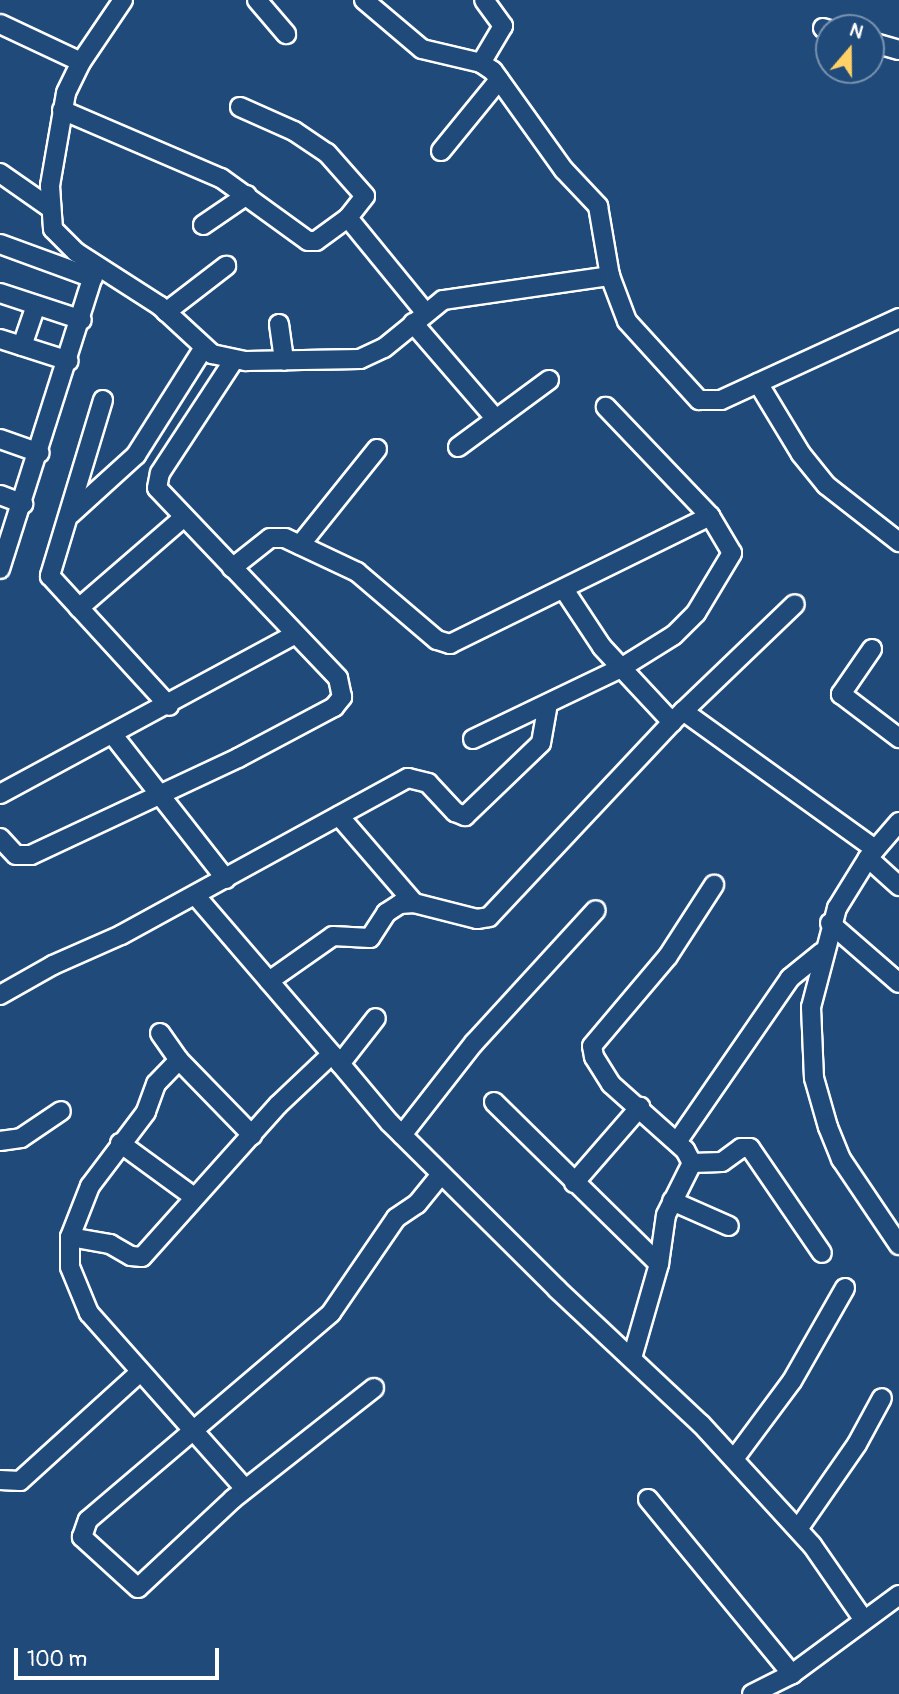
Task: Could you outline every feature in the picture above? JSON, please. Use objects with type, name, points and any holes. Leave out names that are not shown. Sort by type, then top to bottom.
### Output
[{"type":"street","points":[[94,272],[60,241],[53,229],[50,208],[62,110],[81,62],[123,0]]},
{"type":"street","points":[[257,0],[286,34]]},
{"type":"street","points":[[364,0],[422,48],[481,63],[499,80],[564,170],[598,206],[610,276],[627,321],[699,400],[714,402],[899,318]]},
{"type":"street","points":[[481,63],[503,26],[484,0]]},
{"type":"street","points":[[0,24],[81,62]]},
{"type":"street","points":[[441,151],[499,80]]},
{"type":"street","points":[[62,110],[197,167],[247,195],[308,241],[316,241],[348,218],[364,200],[365,194],[327,153],[294,131],[240,107]]},
{"type":"street","points":[[3,182],[50,208]]},
{"type":"street","points":[[203,225],[247,195]]},
{"type":"street","points":[[348,218],[495,418]]},
{"type":"street","points":[[0,244],[94,272],[166,312],[203,349],[234,360],[360,359],[384,348],[419,318],[453,296],[610,276]]},
{"type":"street","points":[[166,312],[226,266]]},
{"type":"street","points":[[0,569],[40,453],[82,320],[94,272]]},
{"type":"street","points":[[0,293],[82,320]]},
{"type":"street","points":[[22,346],[36,305]]},
{"type":"street","points":[[279,324],[284,361]]},
{"type":"street","points":[[0,339],[69,361]]},
{"type":"street","points":[[70,515],[136,455],[203,349]]},
{"type":"street","points":[[0,838],[16,855],[31,855],[159,796],[338,702],[343,692],[338,678],[160,495],[158,478],[234,360]]},
{"type":"street","points":[[458,447],[548,380]]},
{"type":"street","points":[[758,383],[801,454],[826,485],[899,542]]},
{"type":"street","points":[[103,400],[50,576],[169,706]]},
{"type":"street","points":[[474,739],[621,668],[690,621],[730,557],[729,543],[710,516],[606,408]]},
{"type":"street","points":[[0,439],[40,453]]},
{"type":"street","points":[[300,545],[377,449]]},
{"type":"street","points":[[0,495],[23,504]]},
{"type":"street","points":[[232,568],[270,538],[300,545],[357,572],[446,644],[565,591],[710,516]]},
{"type":"street","points":[[79,608],[183,518]]},
{"type":"street","points":[[565,591],[621,668],[677,716],[871,854],[899,886]]},
{"type":"street","points":[[269,981],[333,936],[370,938],[392,907],[414,903],[477,919],[489,917],[677,716],[794,604]]},
{"type":"street","points":[[0,794],[169,706],[296,634]]},
{"type":"street","points":[[872,649],[841,694],[899,738]]},
{"type":"street","points":[[0,995],[226,879],[399,782],[417,777],[465,816],[541,743],[548,704]]},
{"type":"street","points":[[113,735],[226,879]]},
{"type":"street","points":[[339,816],[414,903]]},
{"type":"street","points":[[898,1240],[841,1159],[814,1078],[811,1007],[830,923],[871,854],[899,822]]},
{"type":"street","points":[[692,1163],[677,1142],[611,1084],[594,1058],[592,1045],[668,956],[714,885]]},
{"type":"street","points":[[195,895],[402,1135],[734,1459],[798,1528],[864,1620]]},
{"type":"street","points":[[402,1135],[474,1044],[596,910]]},
{"type":"street","points":[[830,923],[899,984]]},
{"type":"street","points":[[677,1142],[790,978],[822,952]]},
{"type":"street","points":[[70,1237],[110,1244],[131,1256],[142,1256],[253,1135],[336,1059],[376,1018]]},
{"type":"street","points":[[160,1033],[179,1060],[253,1135]]},
{"type":"street","points":[[179,1060],[156,1084],[146,1112],[90,1186],[70,1237],[70,1267],[89,1313],[245,1489]]},
{"type":"street","points":[[494,1102],[659,1264]]},
{"type":"street","points":[[574,1183],[640,1107]]},
{"type":"street","points":[[0,1141],[21,1138],[61,1111]]},
{"type":"street","points":[[120,1143],[194,1198]]},
{"type":"street","points":[[692,1163],[722,1162],[741,1148],[750,1148],[822,1253]]},
{"type":"street","points":[[632,1358],[659,1264],[663,1225],[692,1163]]},
{"type":"street","points":[[374,1388],[245,1489],[138,1588],[85,1541],[80,1532],[88,1520],[191,1429],[331,1313],[396,1217],[417,1204],[441,1174]]},
{"type":"street","points":[[672,1201],[729,1226]]},
{"type":"street","points":[[734,1459],[786,1390],[845,1288]]},
{"type":"street","points":[[0,1480],[20,1481],[140,1372]]},
{"type":"street","points":[[798,1528],[857,1444],[881,1398]]},
{"type":"street","points":[[648,1499],[792,1674]]},
{"type":"street","points":[[752,1694],[792,1674],[899,1595]]}]
